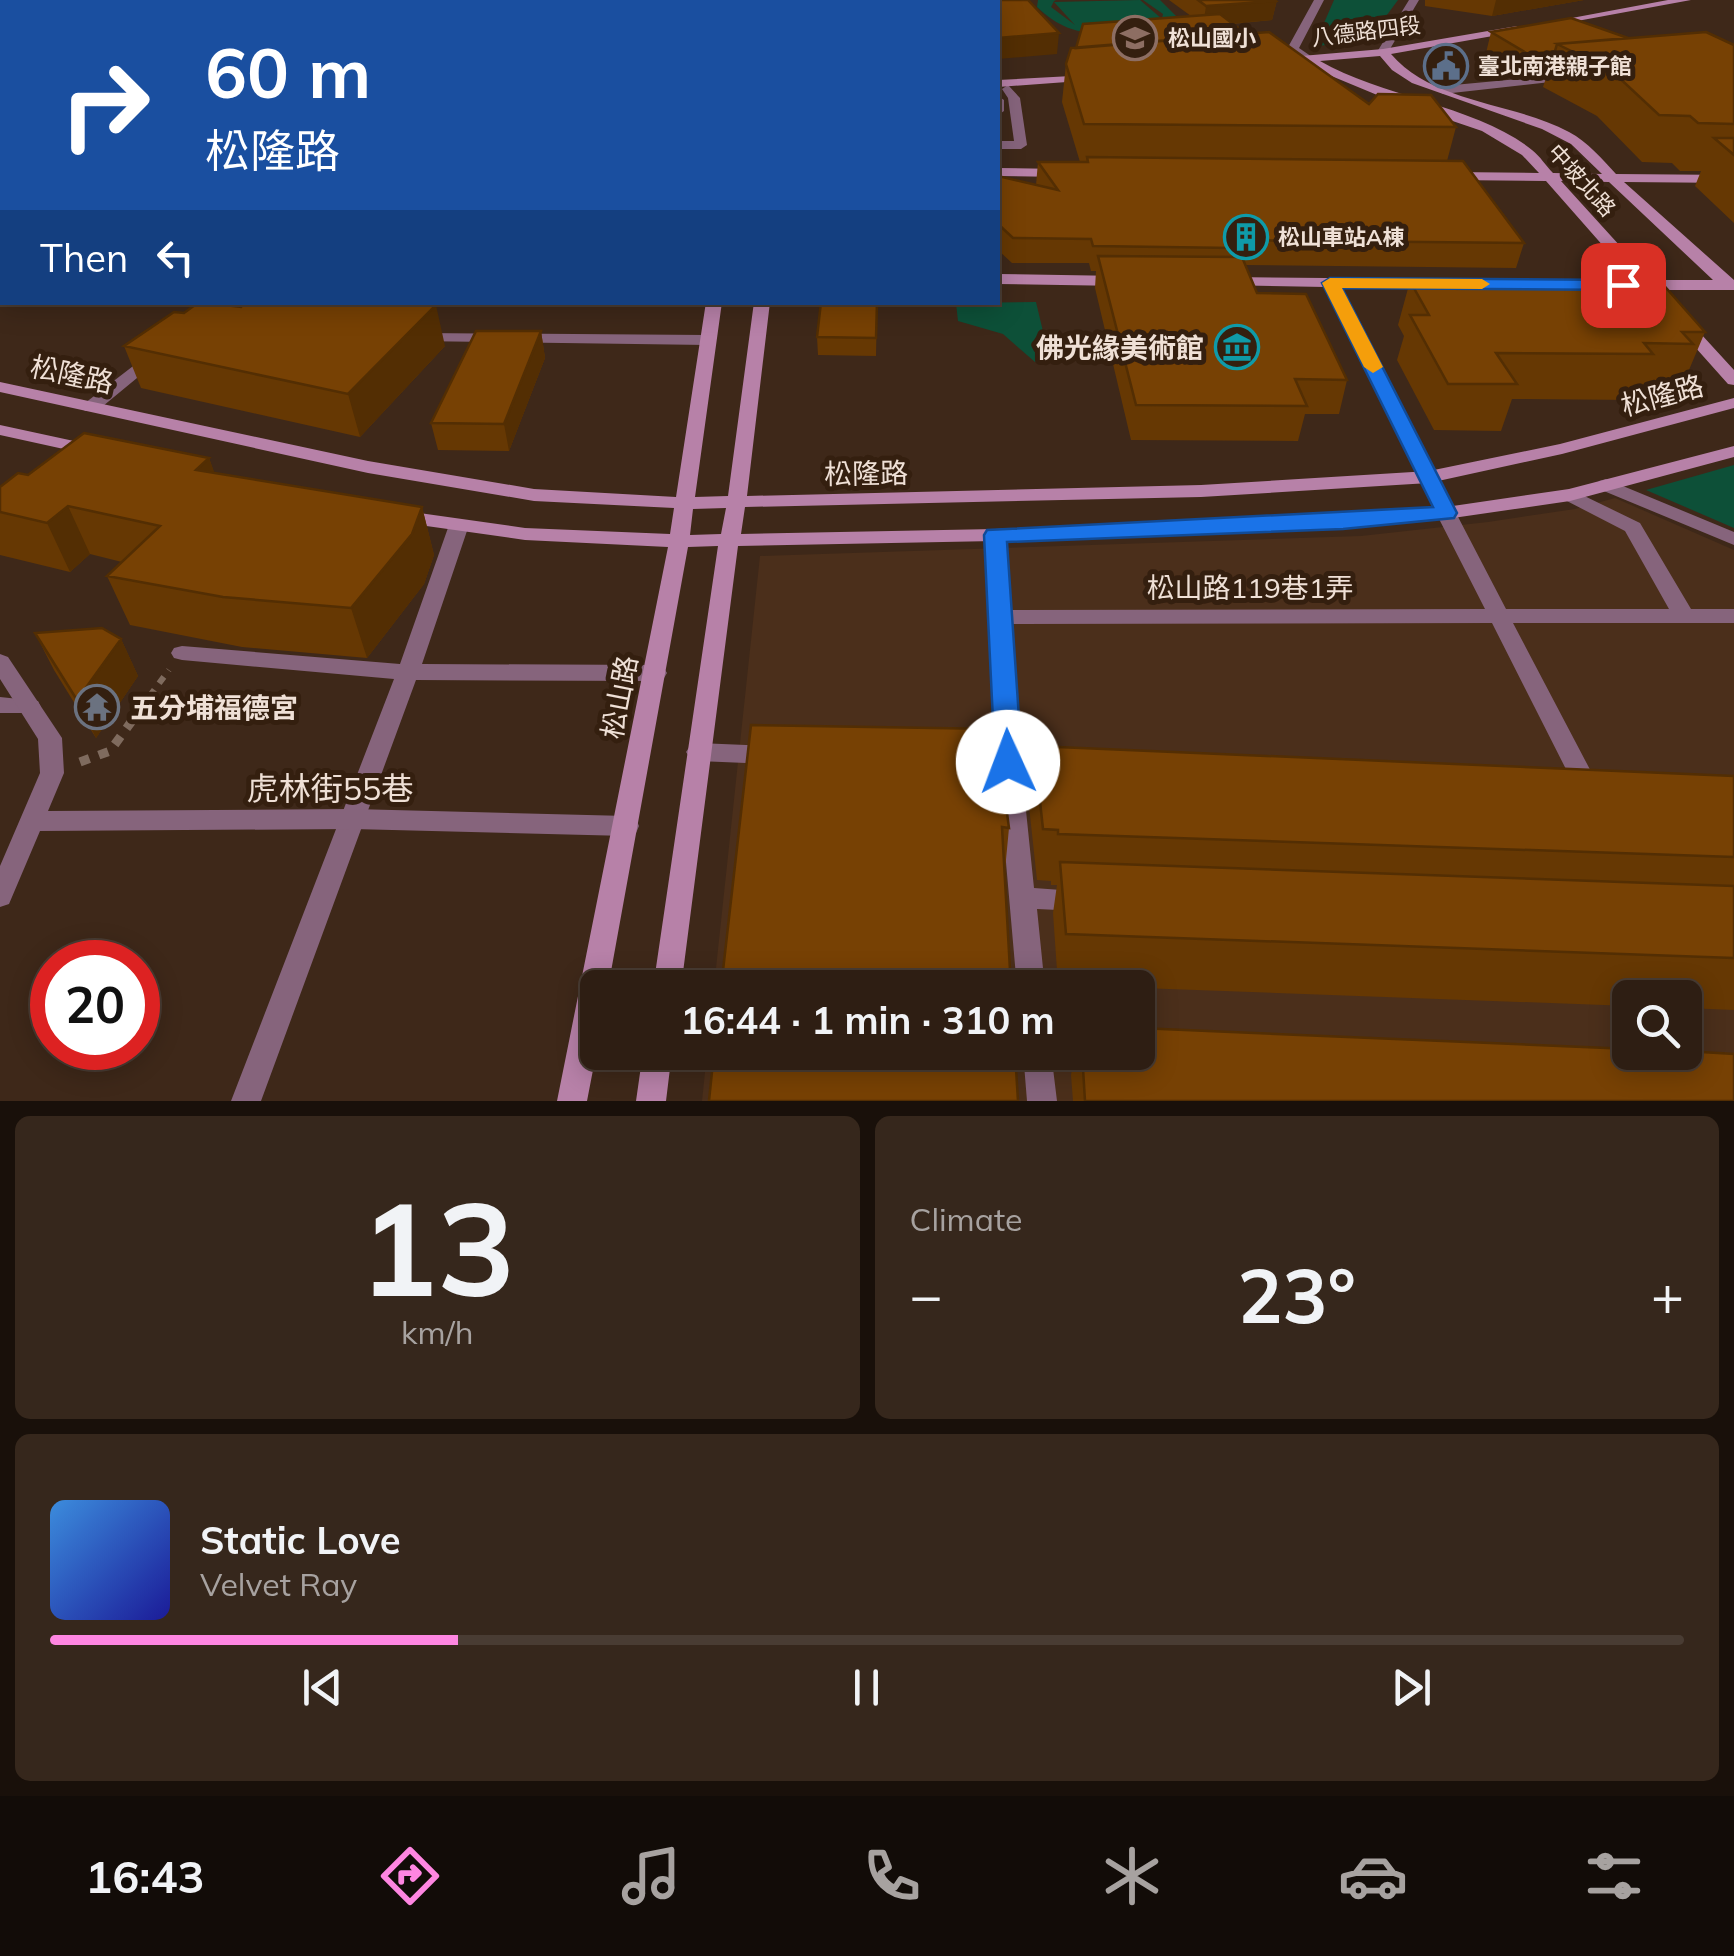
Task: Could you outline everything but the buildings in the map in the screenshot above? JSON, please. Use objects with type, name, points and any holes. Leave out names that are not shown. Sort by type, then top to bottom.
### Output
[{"type":"street","points":[[1309,58],[1293,49],[1319,0]]},
{"type":"street","points":[[1383,52],[1414,0]]},
{"type":"street","name":"八德路四段","points":[[1271,62],[1383,52],[1686,0]]},
{"type":"street","name":"中坡北路","points":[[1383,52],[1391,67],[1567,136],[1593,155],[1732,288]]},
{"type":"street","name":"中坡北路","points":[[1309,58],[1333,73],[1386,94],[1486,128],[1527,152],[1734,380]]},
{"type":"street","points":[[1443,90],[1592,75]]},
{"type":"street","points":[[1000,87],[1103,77]]},
{"type":"street","points":[[1000,87],[1014,98],[1021,144],[1000,145]]},
{"type":"street","points":[[1000,172],[1077,174]]},
{"type":"street","points":[[1429,176],[1734,178]]},
{"type":"street","points":[[1000,280],[1146,281]]},
{"type":"street","points":[[1206,282],[1461,284]]},
{"type":"street","points":[[1330,283],[1584,781]]},
{"type":"street","points":[[1615,285],[1732,288]]},
{"type":"street","name":"松山路","points":[[572,1101],[656,673],[713,305]]},
{"type":"street","points":[[669,970],[762,305]]},
{"type":"street","points":[[407,338],[707,340]]},
{"type":"street","points":[[91,407],[164,347]]},
{"type":"street","name":"松隆路","points":[[0,387],[368,467],[534,495],[736,504],[1201,491],[1429,476],[1562,449],[1734,403]]},
{"type":"street","points":[[0,430],[116,456]]},
{"type":"street","points":[[386,514],[525,534],[679,542],[1343,522],[1446,513],[1570,495],[1734,451]]},
{"type":"street","points":[[1606,485],[1734,539]]},
{"type":"street","points":[[1570,495],[1633,527],[1684,616]]},
{"type":"street","points":[[246,1101],[408,672],[459,524]]},
{"type":"street","points":[[995,535],[1003,617],[1008,762],[1029,970]]},
{"type":"street","name":"松山路119巷1弄","points":[[1003,617],[1734,616]]},
{"type":"street","points":[[182,653],[408,672],[656,673]]},
{"type":"street","points":[[0,662],[50,738],[52,773],[34,821],[6,871],[0,896]]},
{"type":"street","points":[[0,706],[30,706]]},
{"type":"street","points":[[698,752],[793,756]]},
{"type":"street","points":[[950,760],[1088,765]]},
{"type":"street","name":"虎林街55巷","points":[[34,821],[353,819],[627,826]]},
{"type":"street","points":[[1022,898],[1101,900]]},
{"type":"street","points":[[652,1101],[656,1070]]},
{"type":"street","points":[[1039,1070],[1042,1101]]},
{"type":"path","points":[[52,773],[110,750],[182,653]]},
{"type":"shaded area","points":[[1615,498],[1734,550],[1734,1101],[702,1101],[705,1070],[1155,1070],[1155,970],[716,970],[760,556],[1361,536],[1575,509]]},
{"type":"green space","points":[[1038,0],[1056,0],[1054,1],[1051,7],[1075,25],[1054,2],[1140,0],[1162,19],[1163,14],[1143,0],[1160,0],[1179,19],[1122,31],[1087,33],[1054,20],[1037,7]]},
{"type":"green space","points":[[1334,0],[1398,0],[1367,42],[1314,46]]},
{"type":"green space","points":[[1036,302],[1046,344],[1069,344],[1073,362],[1035,362],[1003,334],[958,321],[956,305]]},
{"type":"green space","points":[[1734,465],[1734,528],[1646,490]]},
{"type":"slow traffic","points":[[1373,367],[1330,283],[1482,284]]},
{"type":"place","name":"松山國小","points":[[1135,38]]},
{"type":"place","name":"臺北南港親子館","points":[[1446,66]]},
{"type":"place","name":"松山車站A棟","points":[[1246,237]]},
{"type":"place","name":"佛光緣美術館","points":[[1237,347]]},
{"type":"place","name":"五分埔福德宮","points":[[97,707]]},
{"type":"route","points":[[1008,762],[1003,617],[995,535],[1343,522],[1446,513],[1330,283],[1623,285]]}]
